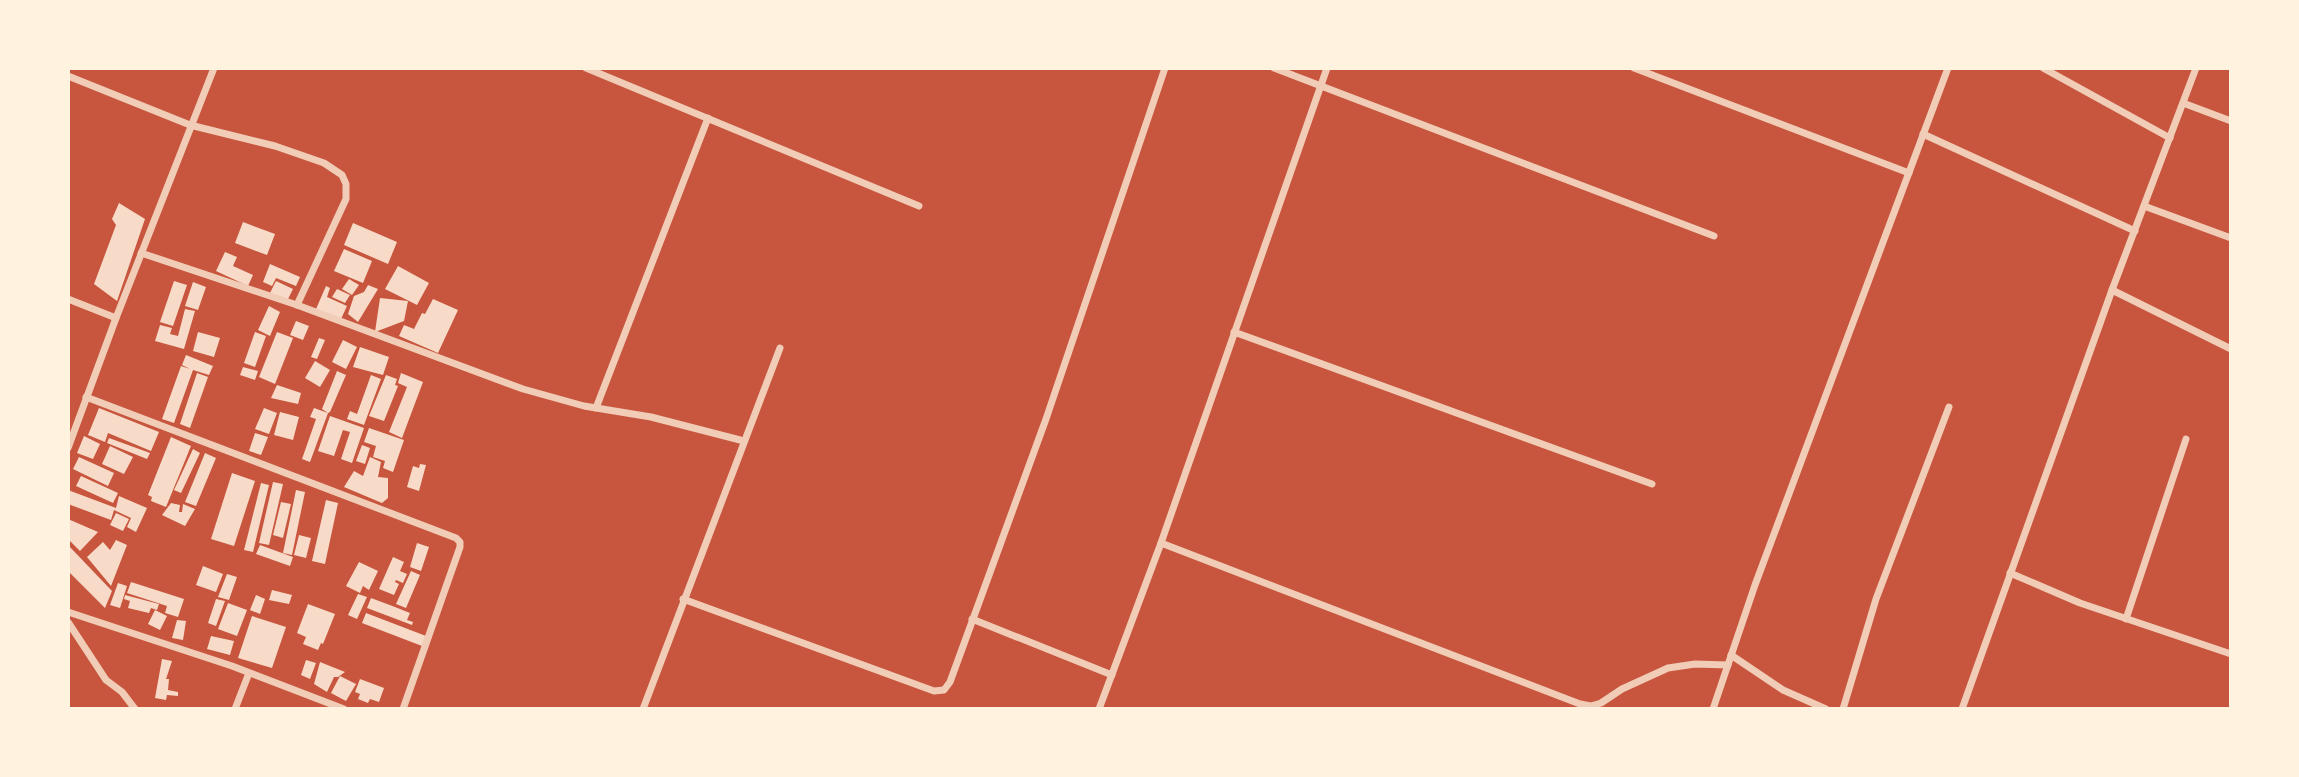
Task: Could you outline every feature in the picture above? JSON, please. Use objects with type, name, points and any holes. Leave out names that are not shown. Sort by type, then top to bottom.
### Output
[{"type":"street","points":[[68,448],[116,317],[214,68]]},
{"type":"street","points":[[586,68],[919,206]]},
{"type":"street","points":[[683,599],[934,691],[944,690],[950,682],[1046,419],[1165,68]]},
{"type":"street","points":[[1275,68],[1714,236]]},
{"type":"street","points":[[1099,709],[1161,543],[1327,68]]},
{"type":"street","points":[[1634,68],[1909,173]]},
{"type":"street","points":[[1713,709],[1948,68]]},
{"type":"street","points":[[2043,68],[2170,138]]},
{"type":"street","points":[[1962,709],[2112,290],[2196,68]]},
{"type":"street","points":[[68,76],[190,125],[275,146],[324,163],[342,175],[346,184],[346,199],[297,305]]},
{"type":"street","points":[[2183,103],[2231,121]]},
{"type":"street","points":[[596,408],[708,118]]},
{"type":"street","points":[[1923,134],[2135,231]]},
{"type":"street","points":[[2144,206],[2231,239]]},
{"type":"street","points":[[141,253],[297,305],[523,389],[744,441]]},
{"type":"street","points":[[2112,290],[2231,349]]},
{"type":"street","points":[[68,299],[116,317]]},
{"type":"street","points":[[1234,332],[1651,484]]},
{"type":"street","points":[[643,709],[780,348]]},
{"type":"street","points":[[86,397],[456,538],[460,547],[403,709]]},
{"type":"street","points":[[1843,709],[1876,599],[1949,407]]},
{"type":"street","points":[[2126,619],[2186,439]]},
{"type":"street","points":[[1161,543],[1580,704],[1591,706],[1601,703],[1622,689],[1668,668],[1695,664],[1728,665]]},
{"type":"street","points":[[2010,573],[2126,619],[2231,654]]},
{"type":"street","points":[[68,612],[249,673],[344,709]]},
{"type":"street","points":[[972,619],[1112,675]]},
{"type":"street","points":[[68,622],[106,680],[122,692],[135,709]]},
{"type":"street","points":[[1731,655],[1783,690],[1826,709]]},
{"type":"street","points":[[235,709],[249,673]]},
{"type":"building","points":[[119,203],[145,219],[117,301],[94,284],[116,225],[112,219]]},
{"type":"building","points":[[243,222],[275,234],[267,255],[235,243]]},
{"type":"building","points":[[353,223],[397,242],[388,264],[344,245]]},
{"type":"building","points":[[344,249],[372,261],[363,283],[334,271]]},
{"type":"building","points":[[225,252],[237,257],[233,266],[253,275],[248,286],[216,271]]},
{"type":"building","points":[[270,264],[300,277],[296,286],[276,278],[272,286],[263,282]]},
{"type":"building","points":[[398,266],[429,283],[417,305],[385,289]]},
{"type":"building","points":[[349,279],[359,285],[352,295],[342,289]]},
{"type":"building","points":[[174,281],[187,285],[173,326],[160,322]]},
{"type":"building","points":[[276,281],[293,289],[287,301],[270,293]]},
{"type":"building","points":[[193,282],[206,287],[198,310],[185,306]]},
{"type":"building","points":[[368,285],[378,289],[358,322],[348,314],[354,296],[364,292]]},
{"type":"building","points":[[326,286],[330,288],[327,297],[347,306],[341,319],[316,309]]},
{"type":"building","points":[[337,289],[350,295],[345,303],[332,297]]},
{"type":"building","points":[[380,298],[408,301],[404,321],[375,332]]},
{"type":"building","points":[[433,299],[458,310],[438,353],[399,336],[404,325],[414,329]]},
{"type":"building","points":[[269,306],[280,312],[270,336],[258,330]]},
{"type":"building","points":[[185,309],[195,311],[184,349],[155,341],[160,325],[172,328],[170,334],[178,336]]},
{"type":"building","points":[[296,321],[309,326],[303,340],[290,335]]},
{"type":"building","points":[[198,332],[220,338],[214,357],[193,351]]},
{"type":"building","points":[[255,332],[266,336],[255,367],[244,363]]},
{"type":"building","points":[[277,332],[293,338],[275,384],[259,377]]},
{"type":"building","points":[[319,338],[325,340],[317,359],[311,357]]},
{"type":"building","points":[[343,340],[357,347],[346,369],[332,362]]},
{"type":"building","points":[[360,347],[389,357],[383,375],[353,367]]},
{"type":"building","points":[[186,355],[213,366],[209,375],[193,370],[174,423],[162,419],[181,366],[190,369],[182,365]]},
{"type":"building","points":[[315,361],[330,370],[320,387],[305,378]]},
{"type":"building","points":[[243,367],[258,371],[255,380],[240,375]]},
{"type":"building","points":[[337,371],[346,375],[328,413],[322,409]]},
{"type":"building","points":[[197,373],[208,377],[190,428],[180,424]]},
{"type":"building","points":[[401,373],[423,382],[402,438],[389,432],[407,387],[398,383]]},
{"type":"building","points":[[371,375],[381,379],[364,425],[347,419],[350,411],[357,414]]},
{"type":"building","points":[[386,375],[397,379],[395,385],[398,386],[384,421],[369,416]]},
{"type":"building","points":[[277,385],[301,393],[298,404],[271,398]]},
{"type":"building","points":[[99,408],[159,432],[151,451],[108,433],[105,442],[88,435]]},
{"type":"building","points":[[264,408],[277,413],[269,434],[255,429]]},
{"type":"building","points":[[314,408],[328,413],[310,462],[302,459],[316,419],[310,417]]},
{"type":"building","points":[[280,412],[299,417],[293,440],[274,435]]},
{"type":"building","points":[[330,416],[364,428],[352,463],[341,459],[350,432],[343,430],[334,456],[318,451]]},
{"type":"building","points":[[369,428],[404,440],[393,472],[383,468],[385,461],[373,457],[376,446],[364,442]]},
{"type":"building","points":[[255,433],[268,437],[261,455],[249,451]]},
{"type":"building","points":[[84,436],[100,444],[93,459],[77,453]]},
{"type":"building","points":[[171,437],[191,446],[166,507],[151,501],[152,497],[148,495]]},
{"type":"building","points":[[109,438],[150,453],[147,459],[107,443]]},
{"type":"building","points":[[362,445],[370,448],[365,464],[356,461]]},
{"type":"building","points":[[110,446],[133,457],[124,474],[102,464]]},
{"type":"building","points":[[193,449],[200,453],[181,493],[174,490]]},
{"type":"building","points":[[205,453],[216,458],[196,506],[185,502]]},
{"type":"building","points":[[79,457],[114,473],[108,486],[73,469]]},
{"type":"building","points":[[370,457],[381,462],[378,477],[388,478],[388,498],[382,503],[344,487],[354,471],[363,476]]},
{"type":"building","points":[[420,464],[426,465],[419,491],[407,487],[413,466],[419,468]]},
{"type":"building","points":[[232,473],[255,481],[234,546],[211,539]]},
{"type":"building","points":[[81,476],[118,493],[113,503],[76,486]]},
{"type":"building","points":[[273,482],[283,484],[269,545],[259,543]]},
{"type":"building","points":[[261,483],[269,485],[253,552],[244,550]]},
{"type":"building","points":[[68,490],[116,508],[119,496],[147,508],[136,532],[127,527],[131,518],[114,510],[111,520],[68,504]]},
{"type":"building","points":[[296,490],[305,492],[292,555],[283,553]]},
{"type":"building","points":[[326,500],[338,503],[325,564],[312,561]]},
{"type":"building","points":[[281,502],[291,504],[283,538],[273,535]]},
{"type":"building","points":[[171,503],[180,505],[179,512],[182,512],[183,504],[195,509],[185,526],[162,515]]},
{"type":"building","points":[[116,513],[129,519],[123,531],[110,525]]},
{"type":"building","points":[[68,519],[98,532],[80,551],[68,539]]},
{"type":"building","points":[[299,535],[311,538],[306,558],[294,555]]},
{"type":"building","points":[[116,540],[127,545],[111,586],[87,557],[103,542],[110,550]]},
{"type":"building","points":[[417,543],[429,547],[421,571],[410,567]]},
{"type":"building","points":[[68,545],[112,591],[105,608],[68,571]]},
{"type":"building","points":[[260,545],[293,557],[290,566],[256,554]]},
{"type":"building","points":[[393,557],[404,562],[400,571],[407,574],[403,583],[396,580],[399,584],[394,595],[379,589]]},
{"type":"building","points":[[359,562],[378,571],[369,590],[363,586],[360,593],[346,586]]},
{"type":"building","points":[[203,566],[223,574],[216,592],[196,585]]},
{"type":"building","points":[[411,571],[420,575],[406,608],[396,604]]},
{"type":"building","points":[[227,574],[237,577],[229,600],[218,597]]},
{"type":"building","points":[[131,582],[184,599],[178,617],[165,613],[167,606],[127,593]]},
{"type":"building","points":[[118,583],[127,586],[120,608],[110,605]]},
{"type":"building","points":[[272,590],[292,595],[289,604],[269,600]]},
{"type":"building","points":[[358,594],[367,597],[357,619],[348,615]]},
{"type":"building","points":[[125,595],[159,604],[157,610],[151,608],[149,613],[128,608],[130,601],[124,599]]},
{"type":"building","points":[[256,595],[265,599],[260,614],[250,610]]},
{"type":"building","points":[[371,598],[410,613],[407,620],[413,622],[412,625],[367,608]]},
{"type":"building","points":[[216,599],[225,601],[216,626],[208,623]]},
{"type":"building","points":[[228,603],[247,610],[237,636],[218,629]]},
{"type":"building","points":[[308,604],[335,614],[318,650],[303,644],[306,637],[297,633]]},
{"type":"building","points":[[155,610],[167,616],[160,630],[148,624]]},
{"type":"building","points":[[366,613],[426,636],[422,646],[362,623]]},
{"type":"building","points":[[252,616],[286,627],[272,668],[238,658]]},
{"type":"building","points":[[177,620],[186,621],[183,640],[172,638]]},
{"type":"building","points":[[211,636],[234,641],[230,655],[207,649]]},
{"type":"building","points":[[162,659],[172,661],[166,679],[169,679],[168,690],[178,692],[178,696],[167,695],[166,700],[155,698]]},
{"type":"building","points":[[306,660],[316,663],[310,679],[301,675]]},
{"type":"building","points":[[320,662],[345,672],[334,677],[327,692],[314,684]]},
{"type":"building","points":[[340,676],[356,684],[346,701],[331,693]]},
{"type":"building","points":[[360,679],[384,688],[379,702],[370,699],[368,703],[358,699],[360,694],[355,692]]}]
